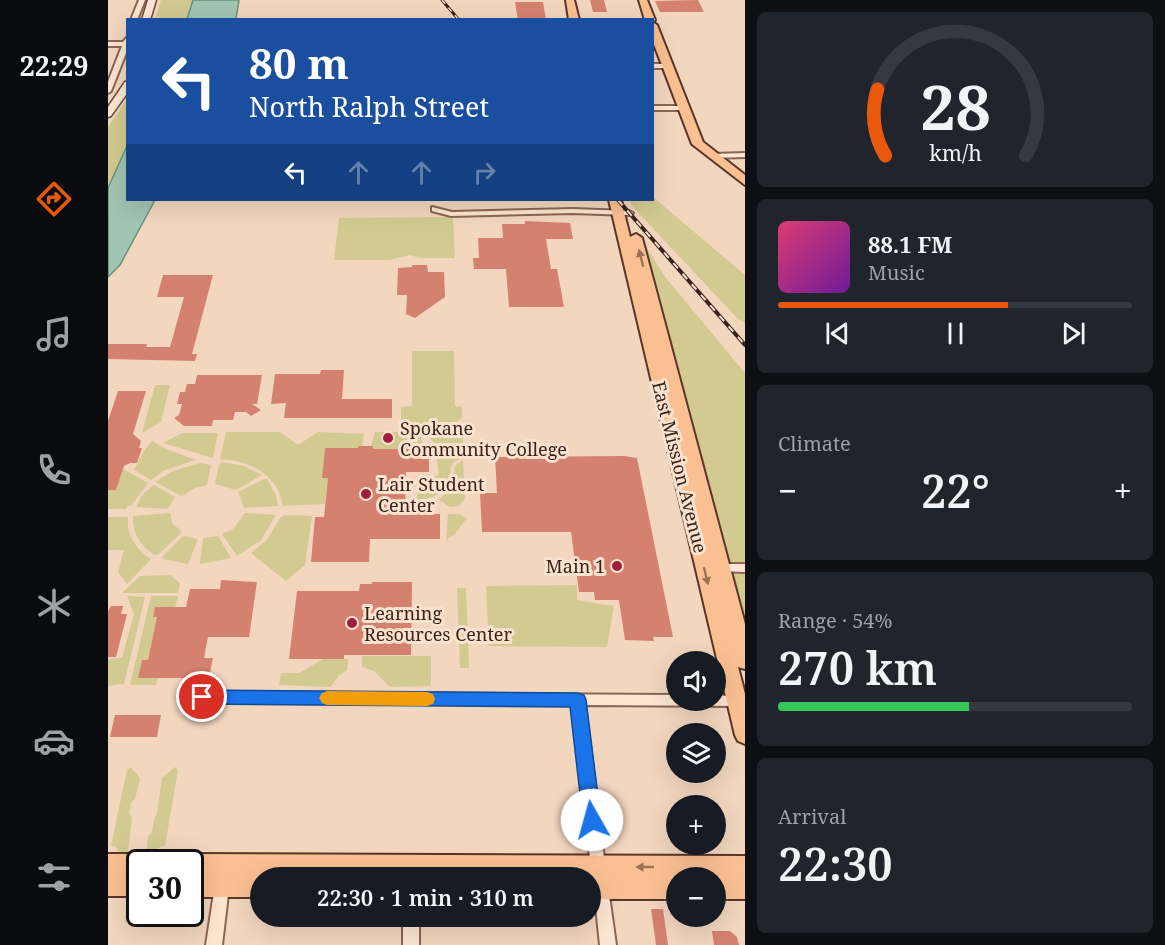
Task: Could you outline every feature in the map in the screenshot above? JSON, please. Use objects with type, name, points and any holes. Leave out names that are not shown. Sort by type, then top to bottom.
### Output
[{"type":"main road","points":[[570,0],[574,18]]},
{"type":"main road","points":[[643,0],[649,18]]},
{"type":"main road","points":[[654,30],[698,144],[745,180]]},
{"type":"main road","name":"East Mission Avenue","points":[[624,209],[745,661]]},
{"type":"main road","name":"East Mission Avenue","points":[[624,209],[745,735]]},
{"type":"main road","points":[[108,865],[126,865]]},
{"type":"main road","points":[[204,865],[253,867]]},
{"type":"main road","points":[[601,881],[745,867]]},
{"type":"main road","points":[[601,881],[666,887]]},
{"type":"main road","points":[[108,885],[126,885]]},
{"type":"main road","points":[[204,885],[250,886]]},
{"type":"main road","points":[[726,888],[745,888]]},
{"type":"street","points":[[136,18],[142,0]]},
{"type":"street","points":[[147,18],[152,0]]},
{"type":"street","points":[[108,44],[126,42]]},
{"type":"street","points":[[108,91],[126,45]]},
{"type":"street","points":[[654,66],[668,66]]},
{"type":"street","points":[[108,114],[126,87]]},
{"type":"street","points":[[654,108],[684,108]]},
{"type":"street","points":[[712,156],[745,155]]},
{"type":"street","points":[[435,209],[451,214],[624,209]]},
{"type":"street","points":[[721,568],[745,568]]},
{"type":"street","points":[[202,697],[736,701]]},
{"type":"street","points":[[578,700],[596,867]]},
{"type":"street","points":[[204,876],[250,878]]},
{"type":"street","points":[[214,945],[222,886]]},
{"type":"street","points":[[601,904],[608,945]]},
{"type":"street","points":[[411,927],[411,945]]},
{"type":"shaded area","points":[[161,0],[193,0],[187,18],[156,18]]},
{"type":"shaded area","points":[[193,0],[239,0],[236,18],[187,18]]},
{"type":"shaded area","points":[[126,100],[126,148],[108,188],[108,127]]},
{"type":"shaded area","points":[[126,148],[126,201],[154,201],[120,265],[108,277],[108,188]]},
{"type":"shaded area","points":[[654,198],[745,275],[745,323],[738,319],[631,205],[630,201],[654,201]]},
{"type":"shaded area","points":[[453,217],[455,258],[420,258],[410,255],[389,260],[334,260],[339,218]]},
{"type":"shaded area","points":[[640,237],[666,278],[745,373],[745,633]]},
{"type":"shaded area","points":[[412,351],[454,351],[455,406],[462,407],[462,418],[457,422],[435,424],[429,428],[401,428],[401,407],[412,406]]},
{"type":"shaded area","points":[[155,385],[170,385],[161,422],[142,433]]},
{"type":"shaded area","points":[[226,432],[280,432],[298,445],[318,432],[364,434],[362,446],[358,448],[325,448],[322,478],[337,478],[336,484],[327,484],[325,504],[283,506],[275,485],[261,471],[242,463],[220,459]]},
{"type":"shaded area","points":[[375,432],[422,432],[421,439],[425,449],[373,449],[371,446]]},
{"type":"shaded area","points":[[428,432],[453,432],[463,438],[463,447],[447,447],[437,444],[430,438]]},
{"type":"shaded area","points":[[182,433],[218,433],[213,458],[163,443]]},
{"type":"shaded area","points":[[152,441],[196,460],[165,470],[151,480],[134,470]]},
{"type":"shaded area","points":[[436,454],[463,454],[464,457],[452,463],[449,481],[443,491],[417,500],[419,481],[430,480],[439,474]]},
{"type":"shaded area","points":[[463,460],[465,498],[459,506],[450,507],[439,500],[453,485],[455,466]]},
{"type":"shaded area","points":[[222,462],[244,466],[262,475],[236,490],[215,484],[219,465]]},
{"type":"shaded area","points":[[200,463],[211,465],[207,485],[195,488],[182,496],[155,482],[173,471]]},
{"type":"shaded area","points":[[123,469],[148,483],[131,506],[127,506],[126,509],[108,509],[108,490],[116,490]]},
{"type":"shaded area","points":[[267,479],[276,495],[278,506],[244,508],[238,492]]},
{"type":"shaded area","points":[[154,485],[175,497],[168,509],[136,507],[142,495]]},
{"type":"shaded area","points":[[170,513],[172,523],[182,532],[159,554],[154,555],[138,538],[133,516]]},
{"type":"shaded area","points":[[245,513],[276,515],[261,540],[237,556],[222,534],[233,529]]},
{"type":"shaded area","points":[[448,514],[459,514],[467,518],[455,534],[446,540]]},
{"type":"shaded area","points":[[285,515],[312,516],[305,565],[286,581],[251,553],[267,540],[280,518]]},
{"type":"shaded area","points":[[108,517],[128,517],[130,536],[141,551],[151,559],[127,584],[118,572],[124,550],[108,550]]},
{"type":"shaded area","points":[[183,536],[198,539],[188,564],[163,559],[162,557]]},
{"type":"shaded area","points":[[218,536],[231,558],[200,564],[203,538]]},
{"type":"shaded area","points":[[170,575],[180,583],[178,593],[122,593],[140,576]]},
{"type":"shaded area","points":[[577,585],[577,600],[614,606],[607,647],[489,646],[486,586]]},
{"type":"shaded area","points":[[457,588],[466,588],[469,668],[460,668]]},
{"type":"shaded area","points":[[127,596],[145,597],[124,684],[108,686],[108,659],[122,658],[134,614]]},
{"type":"shaded area","points":[[151,596],[178,596],[175,607],[155,607],[153,617],[157,617],[148,660],[142,660],[138,678],[158,678],[156,685],[130,685]]},
{"type":"shaded area","points":[[362,656],[431,656],[431,686],[390,687],[374,671],[362,667]]},
{"type":"shaded area","points":[[323,659],[348,659],[347,670],[330,687],[279,685],[281,673],[299,673]]},
{"type":"shaded area","points":[[131,767],[140,778],[129,814],[132,817],[128,849],[126,849],[126,852],[119,852],[115,846],[111,846],[127,770]]},
{"type":"shaded area","points":[[175,767],[178,770],[165,846],[146,849],[148,836],[151,834],[157,814],[162,778]]},
{"type":"building","points":[[590,0],[604,0],[607,12],[593,12]]},
{"type":"building","points":[[698,0],[704,12],[660,12],[655,1]]},
{"type":"building","points":[[515,2],[543,2],[546,18],[518,18]]},
{"type":"building","points":[[525,221],[570,223],[573,239],[546,239],[551,269],[557,269],[564,307],[509,307],[506,269],[474,269],[473,258],[479,258],[478,238],[503,238],[502,224],[525,224]]},
{"type":"building","points":[[412,265],[427,265],[428,272],[444,272],[445,297],[415,318],[406,314],[407,295],[397,295],[398,268],[412,267]]},
{"type":"building","points":[[163,275],[213,275],[192,354],[197,354],[195,361],[108,359],[108,344],[147,344],[146,347],[170,347],[184,297],[157,297]]},
{"type":"building","points":[[321,370],[344,370],[342,399],[392,399],[392,418],[284,418],[286,403],[271,404],[275,374],[320,374]]},
{"type":"building","points":[[197,375],[262,375],[257,404],[252,404],[261,410],[251,416],[246,412],[235,412],[233,420],[213,420],[212,426],[184,426],[174,418],[179,415],[182,404],[177,404],[180,392],[185,392],[187,384],[195,384]]},
{"type":"building","points":[[118,391],[146,391],[133,434],[141,441],[139,448],[142,448],[137,463],[124,466],[116,490],[108,490],[108,421]]},
{"type":"building","name":"Lair Student Center","points":[[358,446],[373,446],[373,449],[429,449],[429,472],[406,472],[405,514],[440,514],[440,539],[370,539],[369,562],[311,562],[315,517],[324,517],[328,478],[322,478],[325,448],[358,448]]},
{"type":"building","name":"Main 1","points":[[624,456],[637,458],[673,637],[653,637],[654,641],[625,640],[619,600],[595,600],[594,592],[579,592],[571,532],[482,532],[480,493],[497,493],[495,457]]},
{"type":"building","points":[[221,580],[257,582],[249,637],[208,637],[204,658],[213,658],[209,678],[138,678],[142,660],[148,660],[157,617],[153,617],[155,607],[186,607],[190,589],[220,589]]},
{"type":"building","name":"Learning Resources Center","points":[[372,582],[412,582],[411,655],[344,655],[344,659],[289,659],[297,591],[359,591],[360,584],[372,584]]},
{"type":"building","points":[[111,606],[123,606],[121,614],[127,614],[116,657],[108,657],[108,611]]},
{"type":"building","points":[[115,715],[161,715],[157,737],[110,737]]},
{"type":"building","points":[[651,909],[663,909],[668,945],[656,945]]},
{"type":"building","points":[[712,931],[730,931],[737,937],[739,945],[714,945]]},
{"type":"railway","points":[[442,0],[457,18]]},
{"type":"railway","points":[[619,201],[745,345]]},
{"type":"slow traffic","points":[[327,698],[427,699]]},
{"type":"place","name":"Spokane Community College","points":[[388,438]]},
{"type":"place","name":"Lair Student Center","points":[[366,494]]},
{"type":"place","name":"Main 1","points":[[617,566]]},
{"type":"place","name":"Learning Resources Center","points":[[352,623]]},
{"type":"route","points":[[202,697],[578,700],[592,820]]}]
